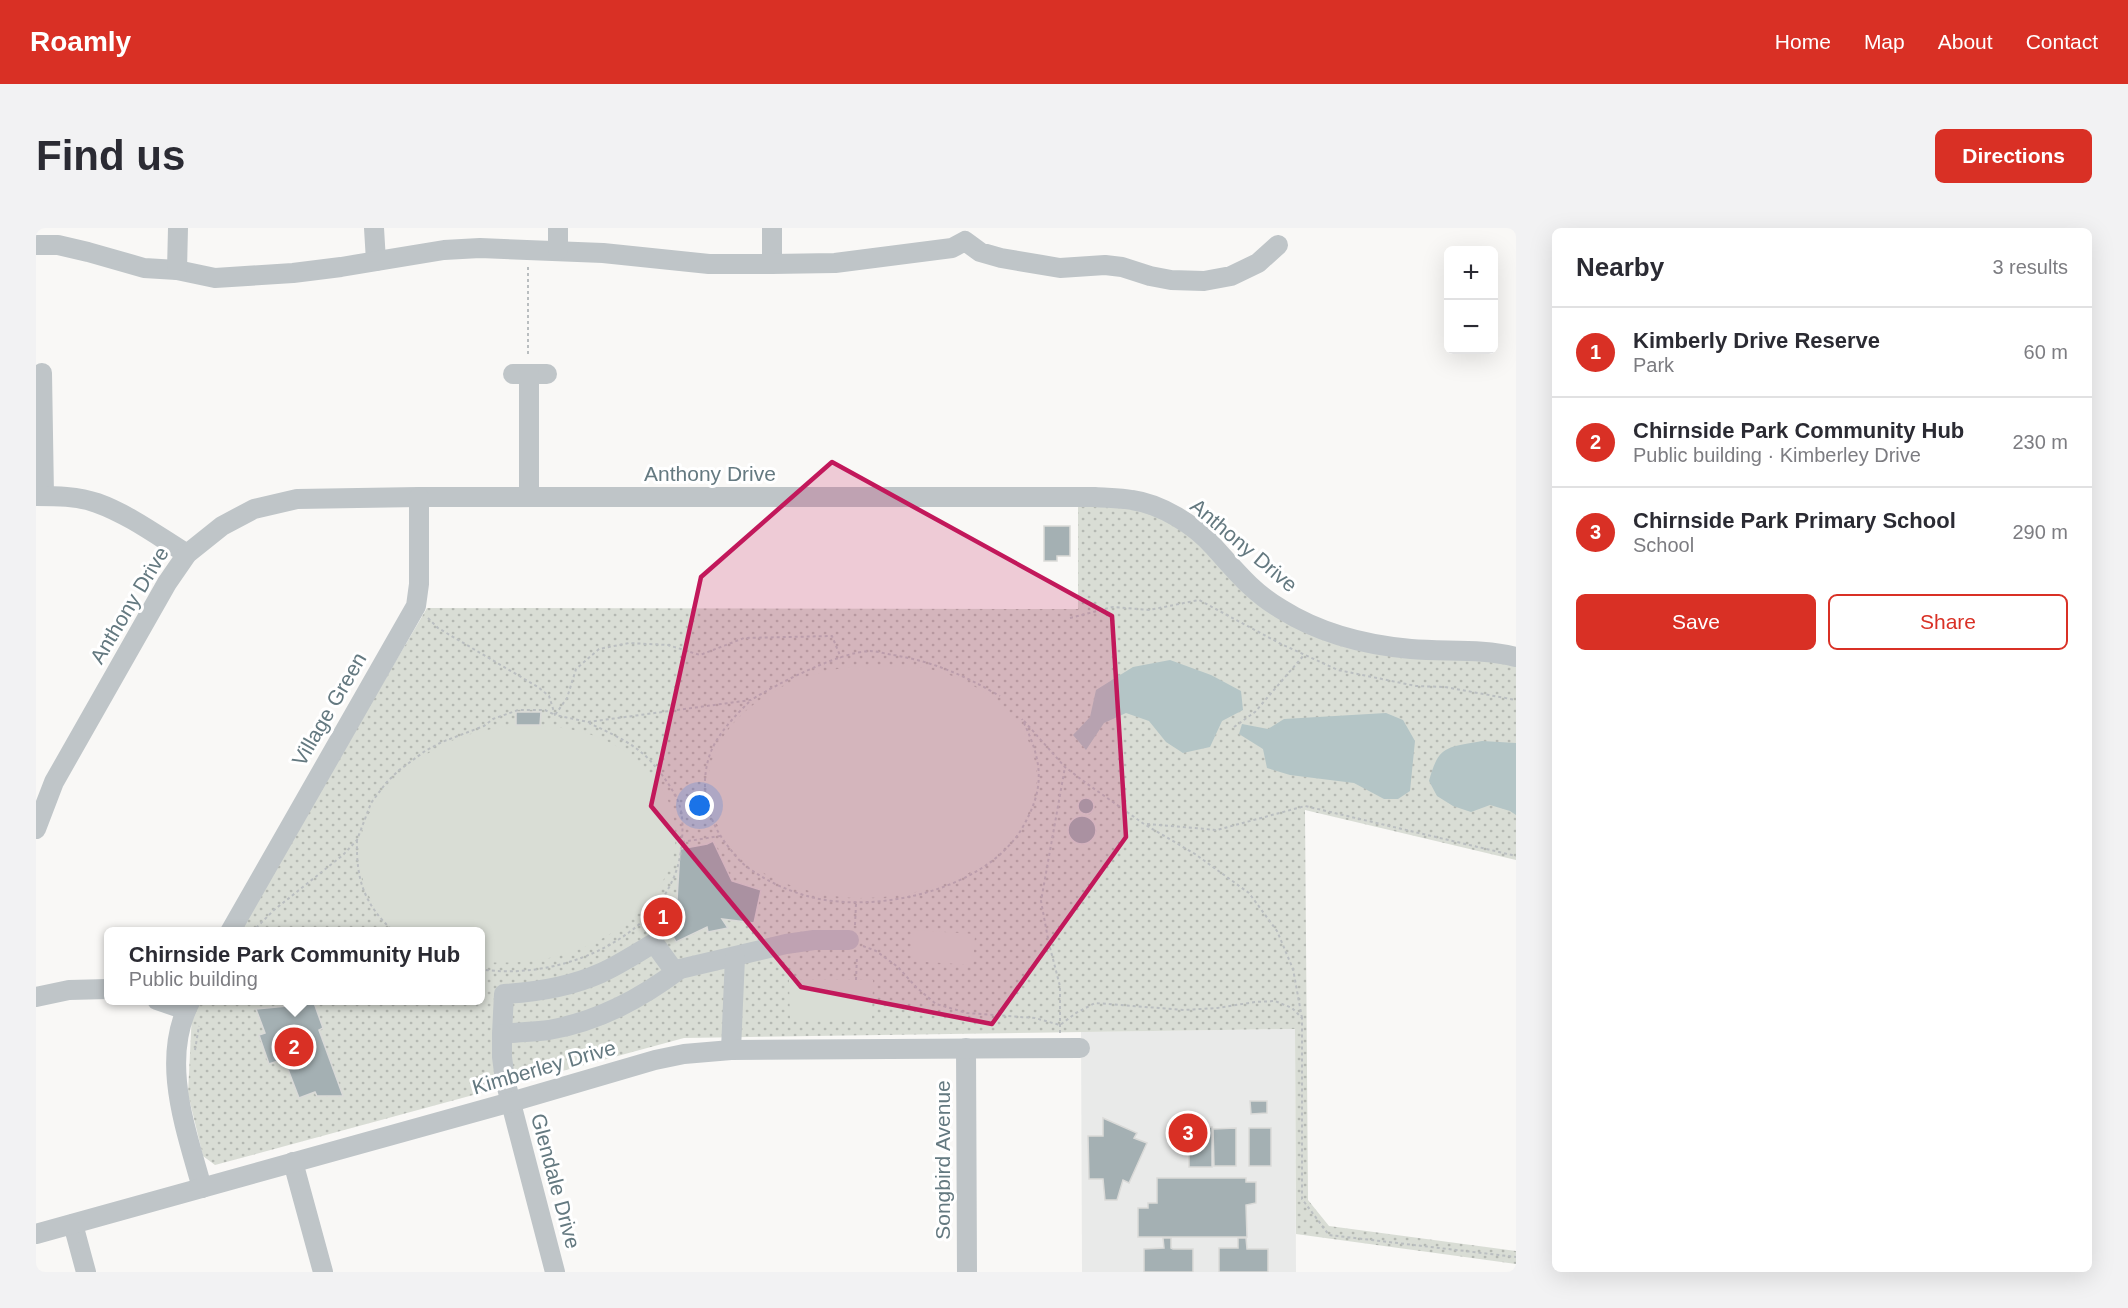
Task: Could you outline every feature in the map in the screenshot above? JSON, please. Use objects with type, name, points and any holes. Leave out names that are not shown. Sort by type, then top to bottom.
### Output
[{"type":"street","points":[[177,270],[178,228]]},
{"type":"street","points":[[374,228],[376,261]]},
{"type":"street","points":[[558,228],[558,250]]},
{"type":"street","points":[[772,228],[772,264]]},
{"type":"street","points":[[36,245],[58,246],[88,252],[144,268],[177,270],[215,278],[250,277],[444,250],[480,248],[558,250],[699,263],[772,264],[857,261],[952,248],[967,234],[980,252],[990,255],[1059,268],[1105,265],[1122,267],[1171,280],[1204,281],[1232,276],[1258,263],[1278,245]]},
{"type":"street","points":[[46,373],[40,496],[95,502],[119,513],[187,554]]},
{"type":"street","points":[[529,374],[529,497]]},
{"type":"street","name":"Anthony Drive","points":[[36,829],[54,782],[167,583],[187,554],[222,526],[254,509],[273,503],[317,497],[1095,497],[1134,500],[1165,511],[1190,526],[1213,545],[1255,592],[1281,610],[1309,625],[1340,636],[1374,644],[1410,649],[1483,651],[1516,657]]},
{"type":"street","name":"Village Green","points":[[233,927],[416,606],[419,584],[419,497]]},
{"type":"street","points":[[502,1034],[547,1030],[595,1018],[627,1004],[680,969],[786,944],[814,940],[854,942]]},
{"type":"street","name":"Glendale Drive","points":[[555,1272],[511,1102],[502,1057],[504,994],[558,988],[601,974],[654,943],[675,972]]},
{"type":"street","points":[[731,1050],[735,957]]},
{"type":"street","points":[[36,997],[69,990],[104,989]]},
{"type":"street","points":[[189,1005],[178,1043],[176,1078],[181,1112],[201,1188]]},
{"type":"street","name":"Songbird Avenue","points":[[966,1048],[967,1272]]},
{"type":"street","name":"Kimberley Drive","points":[[36,1234],[655,1060],[684,1054],[731,1050],[1080,1048]]},
{"type":"street","points":[[293,1162],[323,1272]]},
{"type":"street","points":[[73,1224],[86,1272]]},
{"type":"path","points":[[527,249],[529,374]]},
{"type":"path","points":[[1070,618],[1113,607],[1149,610],[1199,600],[1281,644],[1338,670],[1416,686],[1445,687],[1516,700]]},
{"type":"path","points":[[416,606],[438,628],[538,687],[549,696],[555,715]]},
{"type":"path","points":[[555,715],[567,699],[576,669],[599,649],[629,643],[668,645],[700,655],[744,638],[832,636],[841,658]]},
{"type":"path","points":[[1000,696],[965,676],[907,657],[870,651],[841,658],[774,686],[751,700],[726,727],[710,756],[705,778],[709,814],[720,837],[744,866],[773,883],[809,897],[856,903],[921,894],[952,884],[972,874],[1010,846],[1031,813],[1038,792],[1038,760],[1022,718],[1065,767],[1144,824],[1195,854],[1249,893],[1277,931],[1293,969],[1302,1018],[1302,1199],[1329,1236],[1516,1257]]},
{"type":"path","points":[[1234,727],[1255,712],[1305,655]]},
{"type":"path","points":[[588,722],[751,700]]},
{"type":"path","points":[[389,927],[375,912],[365,896],[356,860],[357,840],[371,803],[398,771],[425,751],[442,742],[518,710],[545,710],[555,715],[588,722],[628,742],[653,764],[677,799],[683,822],[682,853],[668,892],[646,918],[629,932],[577,960],[528,971],[485,970]]},
{"type":"path","points":[[1059,1048],[1060,986],[1041,902],[1065,767]]},
{"type":"path","points":[[1144,824],[1217,830],[1305,806],[1516,856]]},
{"type":"path","points":[[682,842],[720,837]]},
{"type":"path","points":[[257,927],[274,910],[343,855],[349,845],[357,840]]},
{"type":"path","points":[[856,903],[854,942],[856,980]]},
{"type":"path","points":[[854,942],[876,951],[898,967],[936,1004],[967,1013],[1035,1018],[1060,1025]]},
{"type":"path","points":[[1060,1025],[1095,1003],[1184,1010],[1275,1001],[1292,1008],[1302,1018]]},
{"type":"path","points":[[194,1053],[200,1024]]},
{"type":"highlighted area","points":[[832,462],[1112,616],[1126,837],[992,1024],[801,987],[651,806],[701,577]]},
{"type":"shaded area","points":[[1078,506],[1130,508],[1164,517],[1196,539],[1288,621],[1516,665],[1516,860],[1305,810],[1308,1200],[1329,1226],[1516,1251],[1516,1264],[1296,1234],[1295,1029],[684,1038],[215,1165],[203,1156],[188,1094],[192,1012],[196,1005],[485,1005],[485,927],[239,927],[427,608],[1078,609]]},
{"type":"shaded area","points":[[1170,660],[1211,675],[1241,691],[1243,710],[1222,721],[1210,747],[1183,753],[1166,742],[1149,721],[1126,713],[1104,723],[1086,750],[1073,735],[1090,717],[1096,690],[1133,667]]},
{"type":"shaded area","points":[[870,665],[897,665],[941,672],[980,690],[998,702],[1025,734],[1033,753],[1036,774],[1034,797],[1027,816],[1016,833],[1001,850],[966,875],[903,895],[859,898],[825,895],[793,886],[764,873],[740,855],[722,834],[712,810],[708,785],[713,759],[726,733],[748,709],[775,690],[821,673]]},
{"type":"shaded area","points":[[1386,713],[1403,720],[1415,741],[1410,791],[1398,799],[1384,799],[1354,783],[1290,775],[1267,768],[1263,749],[1239,734],[1242,724],[1268,729],[1284,719]]},
{"type":"shaded area","points":[[505,726],[553,727],[582,732],[609,742],[633,757],[652,775],[666,797],[674,821],[675,846],[668,872],[651,898],[625,924],[592,944],[575,951],[540,960],[503,963],[485,962],[485,927],[394,927],[381,915],[368,894],[359,856],[362,834],[370,813],[382,794],[397,777],[416,762],[435,749],[474,733]]},
{"type":"shaded area","points":[[1482,741],[1516,743],[1516,815],[1490,805],[1471,812],[1453,806],[1437,796],[1429,781],[1437,760],[1446,750]]},
{"type":"shaded area","points":[[912,930],[975,934],[973,965],[911,961]]},
{"type":"shaded area","points":[[789,980],[873,980],[872,1019],[790,1019]]},
{"type":"shaded area","points":[[1295,1029],[1296,1272],[1082,1272],[1081,1032]]},
{"type":"building","points":[[1044,526],[1070,526],[1070,556],[1057,556],[1057,561],[1044,561]]},
{"type":"building","points":[[516,712],[541,712],[540,725],[516,725]]},
{"type":"building","points":[[1086,798],[1092,800],[1094,806],[1092,812],[1086,814],[1080,812],[1078,806],[1080,800]]},
{"type":"building","points":[[1082,816],[1092,820],[1096,830],[1092,840],[1082,844],[1072,840],[1068,830],[1072,820]]},
{"type":"building","points":[[713,841],[732,881],[761,890],[754,923],[722,919],[728,928],[708,932],[707,927],[676,942],[660,913],[677,900],[680,849]]},
{"type":"building","points":[[315,1005],[323,1028],[319,1030],[343,1096],[317,1096],[315,1092],[299,1098],[284,1059],[269,1064],[259,1035],[265,1033],[256,1009]]},
{"type":"building","points":[[1250,1101],[1267,1101],[1267,1113],[1251,1114]]},
{"type":"building","points":[[1103,1118],[1137,1133],[1134,1138],[1147,1143],[1129,1183],[1123,1180],[1117,1200],[1105,1200],[1103,1179],[1089,1179],[1088,1136],[1103,1136]]},
{"type":"building","points":[[1189,1127],[1212,1127],[1212,1167],[1189,1167]]},
{"type":"building","points":[[1236,1128],[1236,1166],[1214,1166],[1213,1129]]},
{"type":"building","points":[[1249,1128],[1271,1128],[1271,1166],[1249,1166]]},
{"type":"building","points":[[1157,1178],[1246,1178],[1246,1182],[1256,1182],[1256,1203],[1246,1205],[1247,1237],[1138,1237],[1138,1208],[1148,1208],[1148,1203],[1157,1203]]},
{"type":"building","points":[[1163,1238],[1171,1238],[1173,1249],[1193,1249],[1193,1272],[1144,1272],[1144,1249],[1164,1248]]},
{"type":"building","points":[[1238,1238],[1246,1238],[1247,1249],[1268,1249],[1268,1272],[1219,1272],[1219,1248],[1238,1248]]},
{"type":"place","name":"Kimberly Drive Reserve","points":[[663,917]]},
{"type":"place","name":"Chirnside Park Community Hub","points":[[294,1047]]},
{"type":"place","name":"Chirnside Park Primary School","points":[[1188,1133]]}]
